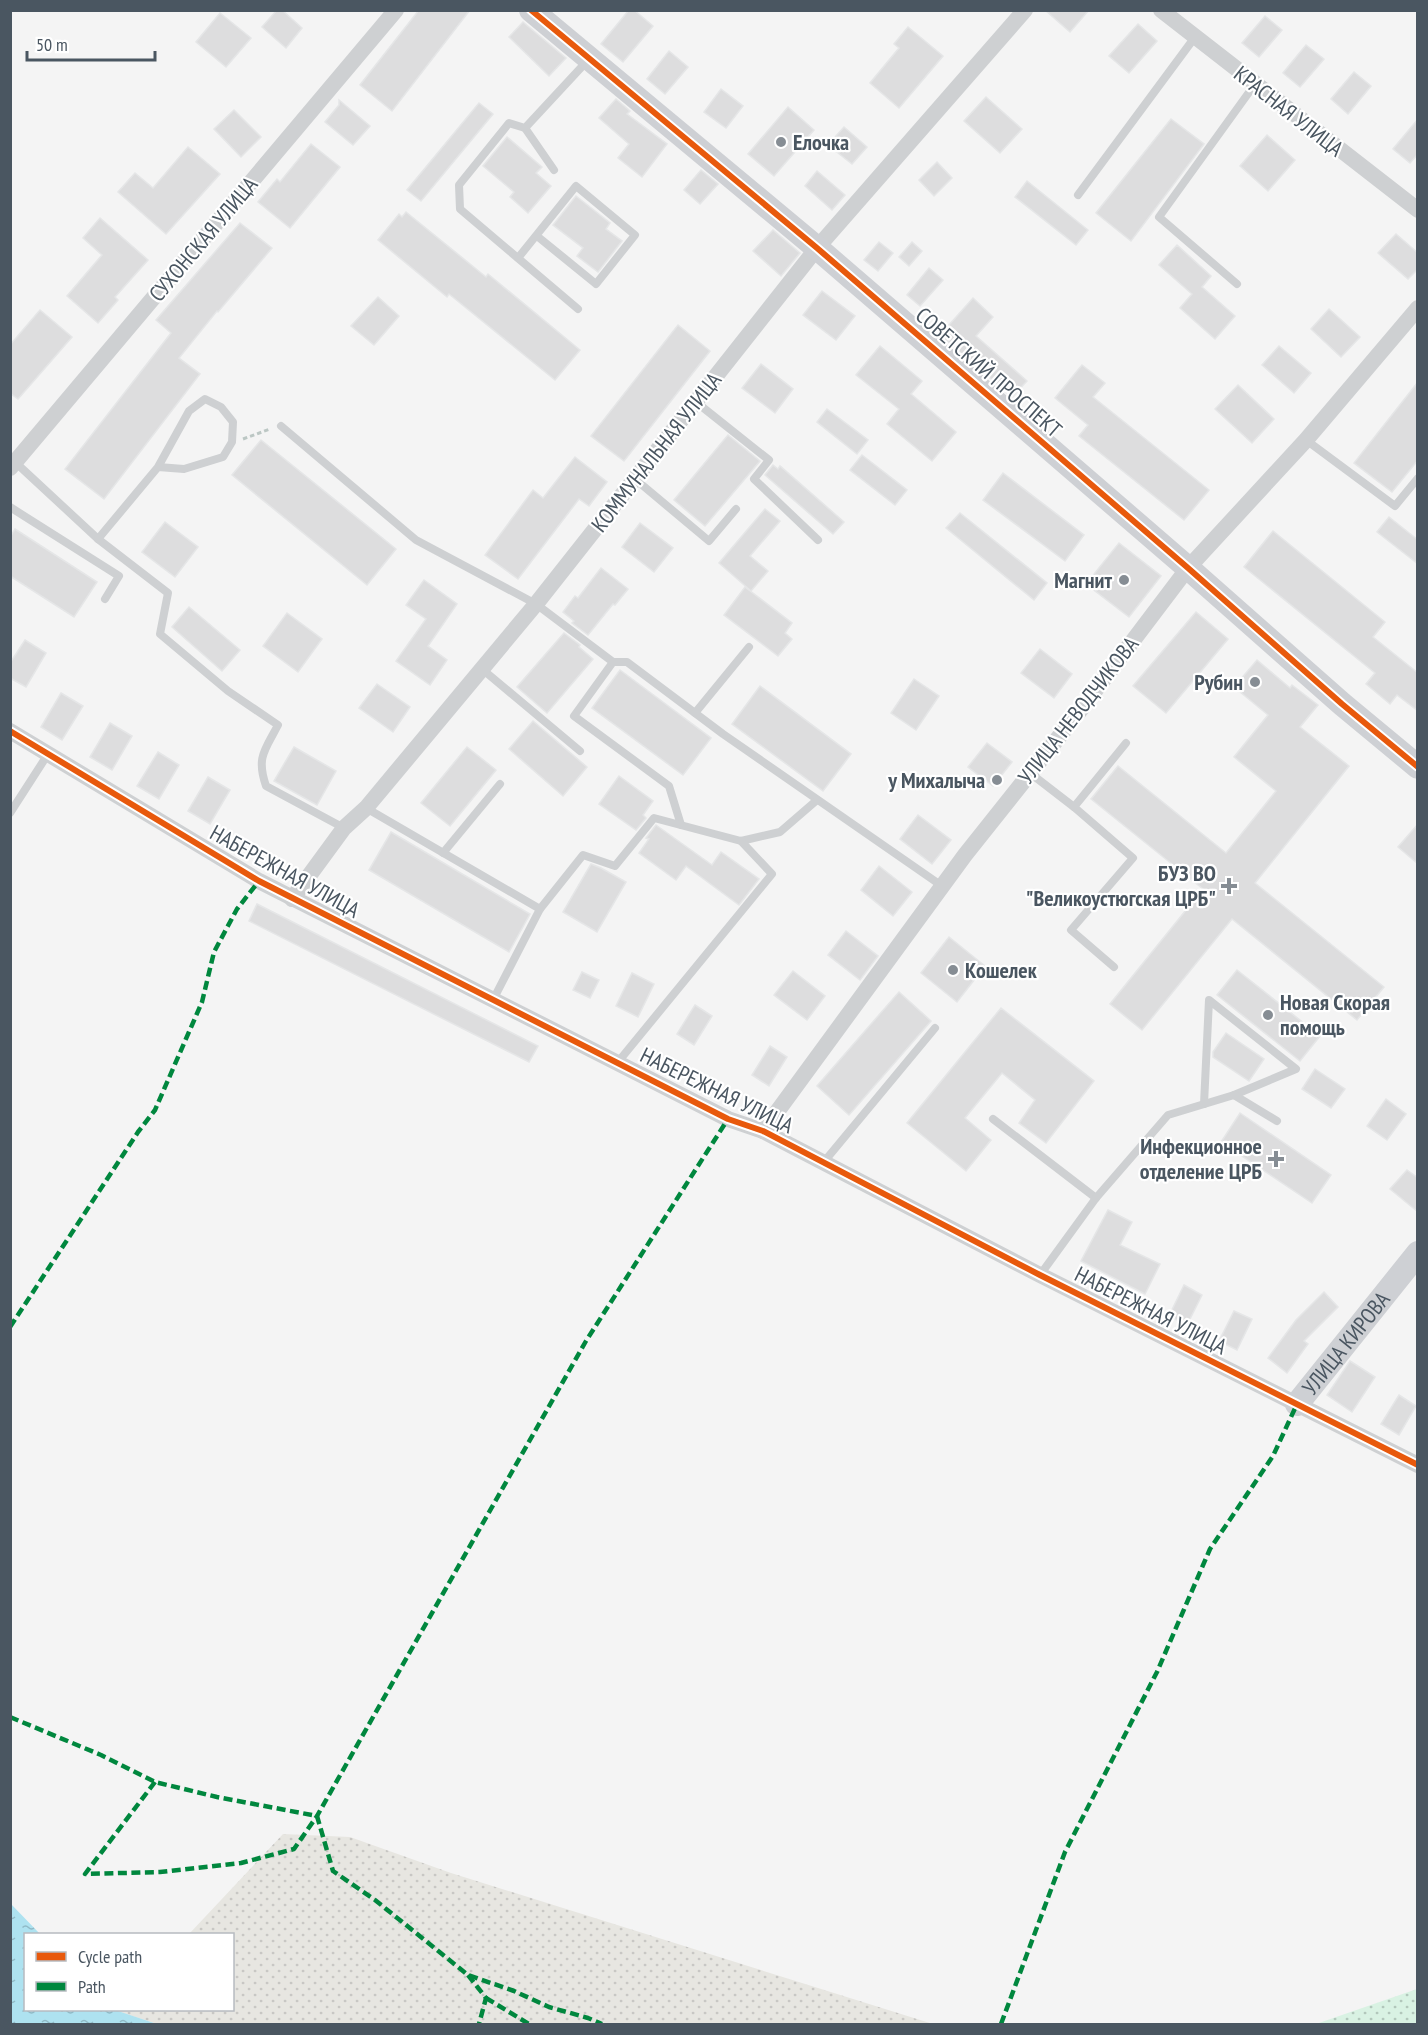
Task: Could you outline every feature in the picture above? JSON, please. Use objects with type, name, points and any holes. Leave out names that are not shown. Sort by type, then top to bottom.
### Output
[{"type":"street","name":"СУХОНСКАЯ УЛИЦА","points":[[13,465],[396,10]]},
{"type":"street","name":"СОВЕТСКИЙ ПРОСПЕКТ","points":[[531,10],[817,248],[1342,704],[1418,767]]},
{"type":"street","name":"КОММУНАЛЬНАЯ УЛИЦА","points":[[292,899],[344,828],[366,808],[536,604],[817,248],[1025,10]]},
{"type":"street","name":"КРАСНАЯ УЛИЦА","points":[[1161,10],[1418,210]]},
{"type":"street","name":"УЛИЦА НЕВОДЧИКОВА","points":[[763,1131],[942,886],[1188,568],[1306,440],[1418,308]]},
{"type":"street","name":"НАБЕРЕЖНАЯ УЛИЦА","points":[[10,731],[292,899],[728,1119],[763,1131],[1040,1275],[1418,1465]]},
{"type":"street","name":"УЛИЦА КИРОВА","points":[[1297,1404],[1418,1253]]},
{"type":"lane","points":[[1078,195],[1195,37]]},
{"type":"lane","points":[[525,128],[589,59]]},
{"type":"lane","points":[[1237,284],[1159,217],[1256,84]]},
{"type":"lane","points":[[554,170],[525,128],[509,123],[459,185],[460,209],[578,309]]},
{"type":"lane","points":[[518,258],[576,186],[635,235],[596,284],[537,236]]},
{"type":"lane","points":[[98,539],[158,467],[189,411],[205,399],[221,407],[233,422],[232,442],[223,457],[184,469],[158,467]]},
{"type":"lane","points":[[696,402],[770,460],[754,479],[818,540]]},
{"type":"lane","points":[[281,426],[416,540],[536,604],[613,662],[627,662],[817,800],[942,886]]},
{"type":"lane","points":[[1306,440],[1395,506],[1418,478]]},
{"type":"lane","points":[[13,465],[98,539],[168,593],[160,634],[228,692],[278,725],[262,755],[260,769],[266,786],[344,828]]},
{"type":"lane","points":[[635,479],[709,541],[736,509]]},
{"type":"lane","points":[[10,507],[119,576],[105,599]]},
{"type":"lane","points":[[695,713],[749,647]]},
{"type":"lane","points":[[613,662],[574,716],[669,786],[681,825]]},
{"type":"lane","points":[[482,669],[580,751]]},
{"type":"lane","points":[[1074,807],[1126,742]]},
{"type":"lane","points":[[10,813],[48,754]]},
{"type":"lane","points":[[1030,773],[1133,858],[1071,930],[1114,967]]},
{"type":"lane","points":[[443,853],[500,784]]},
{"type":"lane","points":[[493,1000],[540,909],[584,855],[615,866],[654,818],[741,841],[780,832],[817,800]]},
{"type":"lane","points":[[366,808],[540,909]]},
{"type":"lane","points":[[618,1062],[772,874],[741,841]]},
{"type":"lane","points":[[1040,1275],[1096,1198],[1168,1115],[1234,1095],[1296,1069],[1209,1000],[1204,1104]]},
{"type":"lane","points":[[823,1163],[935,1028]]},
{"type":"lane","points":[[1234,1095],[1277,1121]]},
{"type":"lane","points":[[993,1119],[1096,1198]]},
{"type":"path","points":[[232,442],[281,426]]},
{"type":"green space","points":[[1417,1989],[1417,2024],[1316,2024]]},
{"type":"sand","points":[[283,1834],[350,1837],[451,1873],[933,2024],[157,2024],[117,2011],[234,2011],[234,1933],[190,1933]]},
{"type":"water","points":[[11,1904],[39,1933],[24,1933],[24,2011],[118,2011],[157,2024],[11,2024]]},
{"type":"building","points":[[277,10],[282,10],[302,28],[286,48],[262,27]]},
{"type":"building","points":[[419,10],[470,10],[392,111],[360,85]]},
{"type":"building","points":[[629,10],[634,10],[653,26],[623,62],[601,44]]},
{"type":"building","points":[[1045,10],[1089,10],[1070,32]]},
{"type":"building","points":[[220,13],[251,38],[226,67],[196,42]]},
{"type":"building","points":[[1265,16],[1282,30],[1259,57],[1242,43]]},
{"type":"building","points":[[523,22],[566,58],[549,76],[509,37]]},
{"type":"building","points":[[1138,24],[1157,41],[1129,73],[1109,56]]},
{"type":"building","points":[[908,27],[943,56],[899,108],[870,83],[899,48],[894,44]]},
{"type":"building","points":[[1306,45],[1324,59],[1300,87],[1283,73]]},
{"type":"building","points":[[669,51],[688,67],[665,94],[647,79]]},
{"type":"building","points":[[1354,72],[1371,86],[1348,114],[1331,99]]},
{"type":"building","points":[[721,89],[743,106],[726,128],[704,112]]},
{"type":"building","points":[[986,97],[1022,129],[1000,153],[964,121]]},
{"type":"building","points":[[616,99],[630,111],[627,114],[667,144],[642,177],[618,158],[629,144],[599,118]]},
{"type":"building","points":[[339,100],[370,126],[353,145],[325,122],[339,105]]},
{"type":"building","points":[[479,103],[493,114],[421,201],[407,190]]},
{"type":"building","name":"Елочка","points":[[788,107],[814,130],[774,176],[748,154]]},
{"type":"building","points":[[234,110],[261,137],[241,157],[214,129]]},
{"type":"building","points":[[1171,119],[1204,144],[1131,241],[1096,213]]},
{"type":"building","points":[[1418,119],[1418,154],[1410,163],[1393,149]]},
{"type":"building","points":[[844,127],[867,147],[852,164],[828,145]]},
{"type":"building","points":[[1267,135],[1295,160],[1268,191],[1240,166]]},
{"type":"building","points":[[507,137],[542,167],[536,173],[551,186],[528,213],[510,197],[514,192],[483,166]]},
{"type":"building","points":[[311,144],[340,167],[290,228],[258,202],[277,179],[280,182]]},
{"type":"building","points":[[188,147],[220,174],[166,234],[118,192],[135,173],[153,188]]},
{"type":"building","points":[[937,162],[952,178],[934,196],[919,180]]},
{"type":"building","points":[[701,170],[718,184],[700,204],[684,190]]},
{"type":"building","points":[[817,171],[845,195],[832,210],[805,186]]},
{"type":"building","points":[[1027,181],[1088,230],[1076,245],[1015,197]]},
{"type":"building","points":[[576,196],[610,223],[606,229],[622,241],[598,272],[577,256],[583,248],[553,225]]},
{"type":"building","points":[[406,212],[486,277],[488,274],[580,350],[555,380],[449,294],[447,297],[378,240],[399,214],[402,217]]},
{"type":"building","points":[[100,218],[148,260],[115,297],[118,300],[98,323],[67,296],[102,255],[83,238]]},
{"type":"building","points":[[240,223],[272,248],[179,358],[200,374],[104,499],[65,469],[171,333],[156,320]]},
{"type":"building","points":[[773,230],[800,253],[781,276],[753,251]]},
{"type":"building","points":[[1396,234],[1418,253],[1418,269],[1408,279],[1378,253]]},
{"type":"building","points":[[879,242],[893,253],[878,271],[864,260]]},
{"type":"building","points":[[912,242],[922,251],[909,266],[899,257]]},
{"type":"building","points":[[1177,245],[1211,276],[1202,287],[1235,316],[1215,339],[1180,308],[1192,294],[1159,265]]},
{"type":"building","points":[[929,268],[943,280],[920,306],[907,295]]},
{"type":"building","points":[[822,291],[855,316],[836,340],[803,315]]},
{"type":"building","points":[[378,297],[399,316],[374,345],[351,326]]},
{"type":"building","points":[[973,298],[993,317],[976,336],[1027,381],[1012,397],[940,335]]},
{"type":"building","points":[[1329,309],[1360,337],[1341,357],[1311,329]]},
{"type":"building","points":[[40,310],[72,337],[18,399],[10,393],[10,345]]},
{"type":"building","points":[[678,325],[710,351],[624,461],[591,436]]},
{"type":"building","points":[[880,346],[922,381],[911,394],[956,432],[932,461],[887,424],[899,409],[856,375]]},
{"type":"building","points":[[1279,346],[1311,373],[1294,393],[1262,365]]},
{"type":"building","points":[[761,364],[793,389],[775,413],[742,388]]},
{"type":"building","points":[[1082,365],[1105,383],[1093,397],[1209,490],[1184,520],[1079,436],[1088,425],[1055,398]]},
{"type":"building","points":[[1418,382],[1418,460],[1392,492],[1354,463]]},
{"type":"building","points":[[1238,385],[1274,419],[1252,443],[1215,409]]},
{"type":"building","points":[[827,409],[868,440],[857,454],[817,422]]},
{"type":"building","points":[[728,435],[760,461],[705,526],[674,500]]},
{"type":"building","points":[[261,440],[396,549],[367,585],[232,475]]},
{"type":"building","points":[[862,455],[907,490],[895,505],[850,470]]},
{"type":"building","points":[[575,457],[607,482],[589,506],[579,499],[518,579],[485,555],[533,490],[543,498]]},
{"type":"building","points":[[773,465],[778,469],[780,466],[844,522],[833,534],[765,475]]},
{"type":"building","points":[[1003,473],[1084,535],[1065,561],[983,500]]},
{"type":"building","points":[[765,509],[780,521],[750,556],[768,571],[751,591],[719,563]]},
{"type":"building","points":[[960,513],[1047,583],[1034,600],[946,528]]},
{"type":"building","points":[[1389,517],[1418,540],[1418,564],[1377,532]]},
{"type":"building","points":[[165,522],[198,547],[175,577],[142,552]]},
{"type":"building","points":[[640,523],[673,548],[654,572],[622,547]]},
{"type":"building","points":[[15,529],[97,582],[74,617],[10,576],[10,537]]},
{"type":"building","points":[[1273,531],[1385,622],[1373,637],[1418,673],[1418,711],[1397,695],[1390,704],[1366,684],[1375,673],[1244,567]]},
{"type":"building","name":"Магнит","points":[[1119,543],[1161,576],[1129,617],[1086,584]]},
{"type":"building","points":[[601,568],[628,589],[588,635],[572,623],[574,621],[563,612],[575,596],[578,598]]},
{"type":"building","points":[[424,580],[457,604],[428,646],[447,660],[430,685],[396,661],[426,619],[406,605]]},
{"type":"building","points":[[745,587],[792,623],[785,633],[792,639],[778,656],[724,615]]},
{"type":"building","points":[[189,607],[240,650],[222,671],[172,627]]},
{"type":"building","points":[[1196,612],[1228,639],[1166,713],[1133,686]]},
{"type":"building","points":[[287,613],[322,639],[298,672],[263,646]]},
{"type":"building","points":[[564,633],[593,659],[547,713],[517,687]]},
{"type":"building","points":[[25,640],[46,653],[26,687],[10,678],[10,663]]},
{"type":"building","points":[[1040,649],[1072,674],[1054,698],[1021,673]]},
{"type":"building","name":"БУЗ ВО \"Великоустюгская ЦРБ\"","points":[[1257,660],[1290,688],[1292,685],[1318,705],[1300,727],[1349,766],[1255,883],[1384,987],[1357,1020],[1232,919],[1142,1030],[1110,1004],[1203,889],[1091,799],[1118,766],[1226,853],[1276,791],[1234,757],[1268,715],[1234,687]]},
{"type":"building","points":[[620,670],[711,738],[683,775],[592,708]]},
{"type":"building","points":[[914,679],[939,696],[916,730],[891,713]]},
{"type":"building","points":[[377,684],[410,707],[393,732],[359,708]]},
{"type":"building","points":[[760,686],[851,754],[823,791],[732,724]]},
{"type":"building","points":[[61,693],[83,706],[62,740],[41,727]]},
{"type":"building","points":[[533,721],[587,767],[563,796],[509,749]]},
{"type":"building","points":[[110,723],[132,736],[112,770],[90,757]]},
{"type":"building","points":[[987,743],[1012,762],[993,786],[968,767]]},
{"type":"building","points":[[294,747],[336,771],[317,805],[274,781]]},
{"type":"building","points":[[467,747],[496,770],[450,826],[421,803]]},
{"type":"building","points":[[158,752],[179,765],[159,799],[137,786]]},
{"type":"building","points":[[619,776],[653,801],[643,815],[646,818],[636,830],[599,804]]},
{"type":"building","points":[[208,777],[230,790],[210,824],[188,811]]},
{"type":"building","points":[[918,815],[951,840],[932,864],[900,839]]},
{"type":"building","points":[[1418,824],[1418,864],[1398,847]]},
{"type":"building","points":[[656,825],[712,865],[721,852],[759,879],[739,905],[686,866],[676,880],[639,853],[649,839],[646,838]]},
{"type":"building","points":[[391,832],[530,914],[509,952],[369,870]]},
{"type":"building","points":[[591,864],[626,882],[597,932],[563,912]]},
{"type":"building","points":[[879,866],[912,892],[893,916],[861,890]]},
{"type":"building","points":[[257,904],[538,1046],[529,1062],[249,921]]},
{"type":"building","points":[[846,931],[878,956],[860,980],[828,955]]},
{"type":"building","name":"Кошелек","points":[[949,937],[985,966],[957,1002],[921,973]]},
{"type":"building","name":"Новая Скорая помощь","points":[[1237,970],[1320,1036],[1300,1061],[1217,995]]},
{"type":"building","points":[[793,971],[825,996],[807,1020],[774,995]]},
{"type":"building","points":[[582,972],[599,980],[590,998],[573,990]]},
{"type":"building","points":[[632,973],[654,984],[638,1017],[616,1006]]},
{"type":"building","points":[[899,992],[931,1021],[849,1115],[817,1086]]},
{"type":"building","points":[[695,1005],[712,1016],[694,1045],[677,1034]]},
{"type":"building","points":[[1001,1008],[1094,1081],[1046,1143],[1019,1123],[1035,1100],[1002,1073],[965,1118],[991,1140],[966,1171],[907,1123]]},
{"type":"building","points":[[1226,1033],[1264,1059],[1249,1081],[1213,1057],[1213,1052]]},
{"type":"building","points":[[770,1046],[787,1057],[769,1086],[752,1075]]},
{"type":"building","points":[[1315,1069],[1345,1089],[1331,1108],[1302,1089]]},
{"type":"building","points":[[1386,1099],[1406,1114],[1387,1140],[1367,1126]]},
{"type":"building","name":"Инфекционное отделение ЦРБ","points":[[1240,1113],[1331,1175],[1312,1203],[1221,1142]]},
{"type":"building","points":[[1407,1170],[1418,1178],[1418,1212],[1390,1189]]},
{"type":"building","points":[[1108,1210],[1132,1222],[1120,1245],[1160,1264],[1145,1294],[1081,1261]]},
{"type":"building","points":[[1184,1285],[1202,1295],[1187,1325],[1169,1316]]},
{"type":"building","points":[[1324,1292],[1338,1307],[1304,1341],[1308,1344],[1287,1373],[1268,1358],[1296,1320]]},
{"type":"building","points":[[1234,1311],[1252,1319],[1237,1350],[1219,1341]]},
{"type":"building","points":[[1350,1361],[1375,1377],[1352,1412],[1327,1395]]},
{"type":"building","points":[[1399,1395],[1416,1406],[1399,1435],[1381,1424]]},
{"type":"marked path","points":[[10,1327],[138,1132],[155,1110],[202,1002],[214,952],[237,909],[259,881]]},
{"type":"marked path","points":[[155,1782],[85,1874],[160,1872],[241,1863],[294,1849],[317,1816],[586,1341],[728,1119]]},
{"type":"marked path","points":[[1001,2024],[1065,1852],[1157,1672],[1210,1549],[1273,1456],[1297,1404]]},
{"type":"marked path","points":[[10,1717],[101,1755],[155,1782],[217,1797],[317,1816],[333,1871],[375,1900],[468,1975],[514,1991],[549,2007],[602,2024]]},
{"type":"marked path","points":[[468,1975],[486,1998],[479,2024]]},
{"type":"marked path","points":[[486,1998],[529,2024]]},
{"type":"cycle path","points":[[531,10],[817,248],[1342,704],[1418,767]]},
{"type":"cycle path","points":[[10,731],[259,881],[728,1119],[763,1131],[1040,1275],[1418,1465]]},
{"type":"place","name":"Елочка","points":[[781,142]]},
{"type":"place","name":"Магнит","points":[[1124,580]]},
{"type":"place","name":"Рубин","points":[[1255,682]]},
{"type":"place","name":"у Михалыча","points":[[997,780]]},
{"type":"place","name":"БУЗ ВО \"Великоустюгская ЦРБ\"","points":[[1229,886]]},
{"type":"place","name":"Кошелек","points":[[953,970]]},
{"type":"place","name":"Новая Скорая помощь","points":[[1268,1015]]},
{"type":"place","name":"Инфекционное отделение ЦРБ","points":[[1276,1159]]}]
